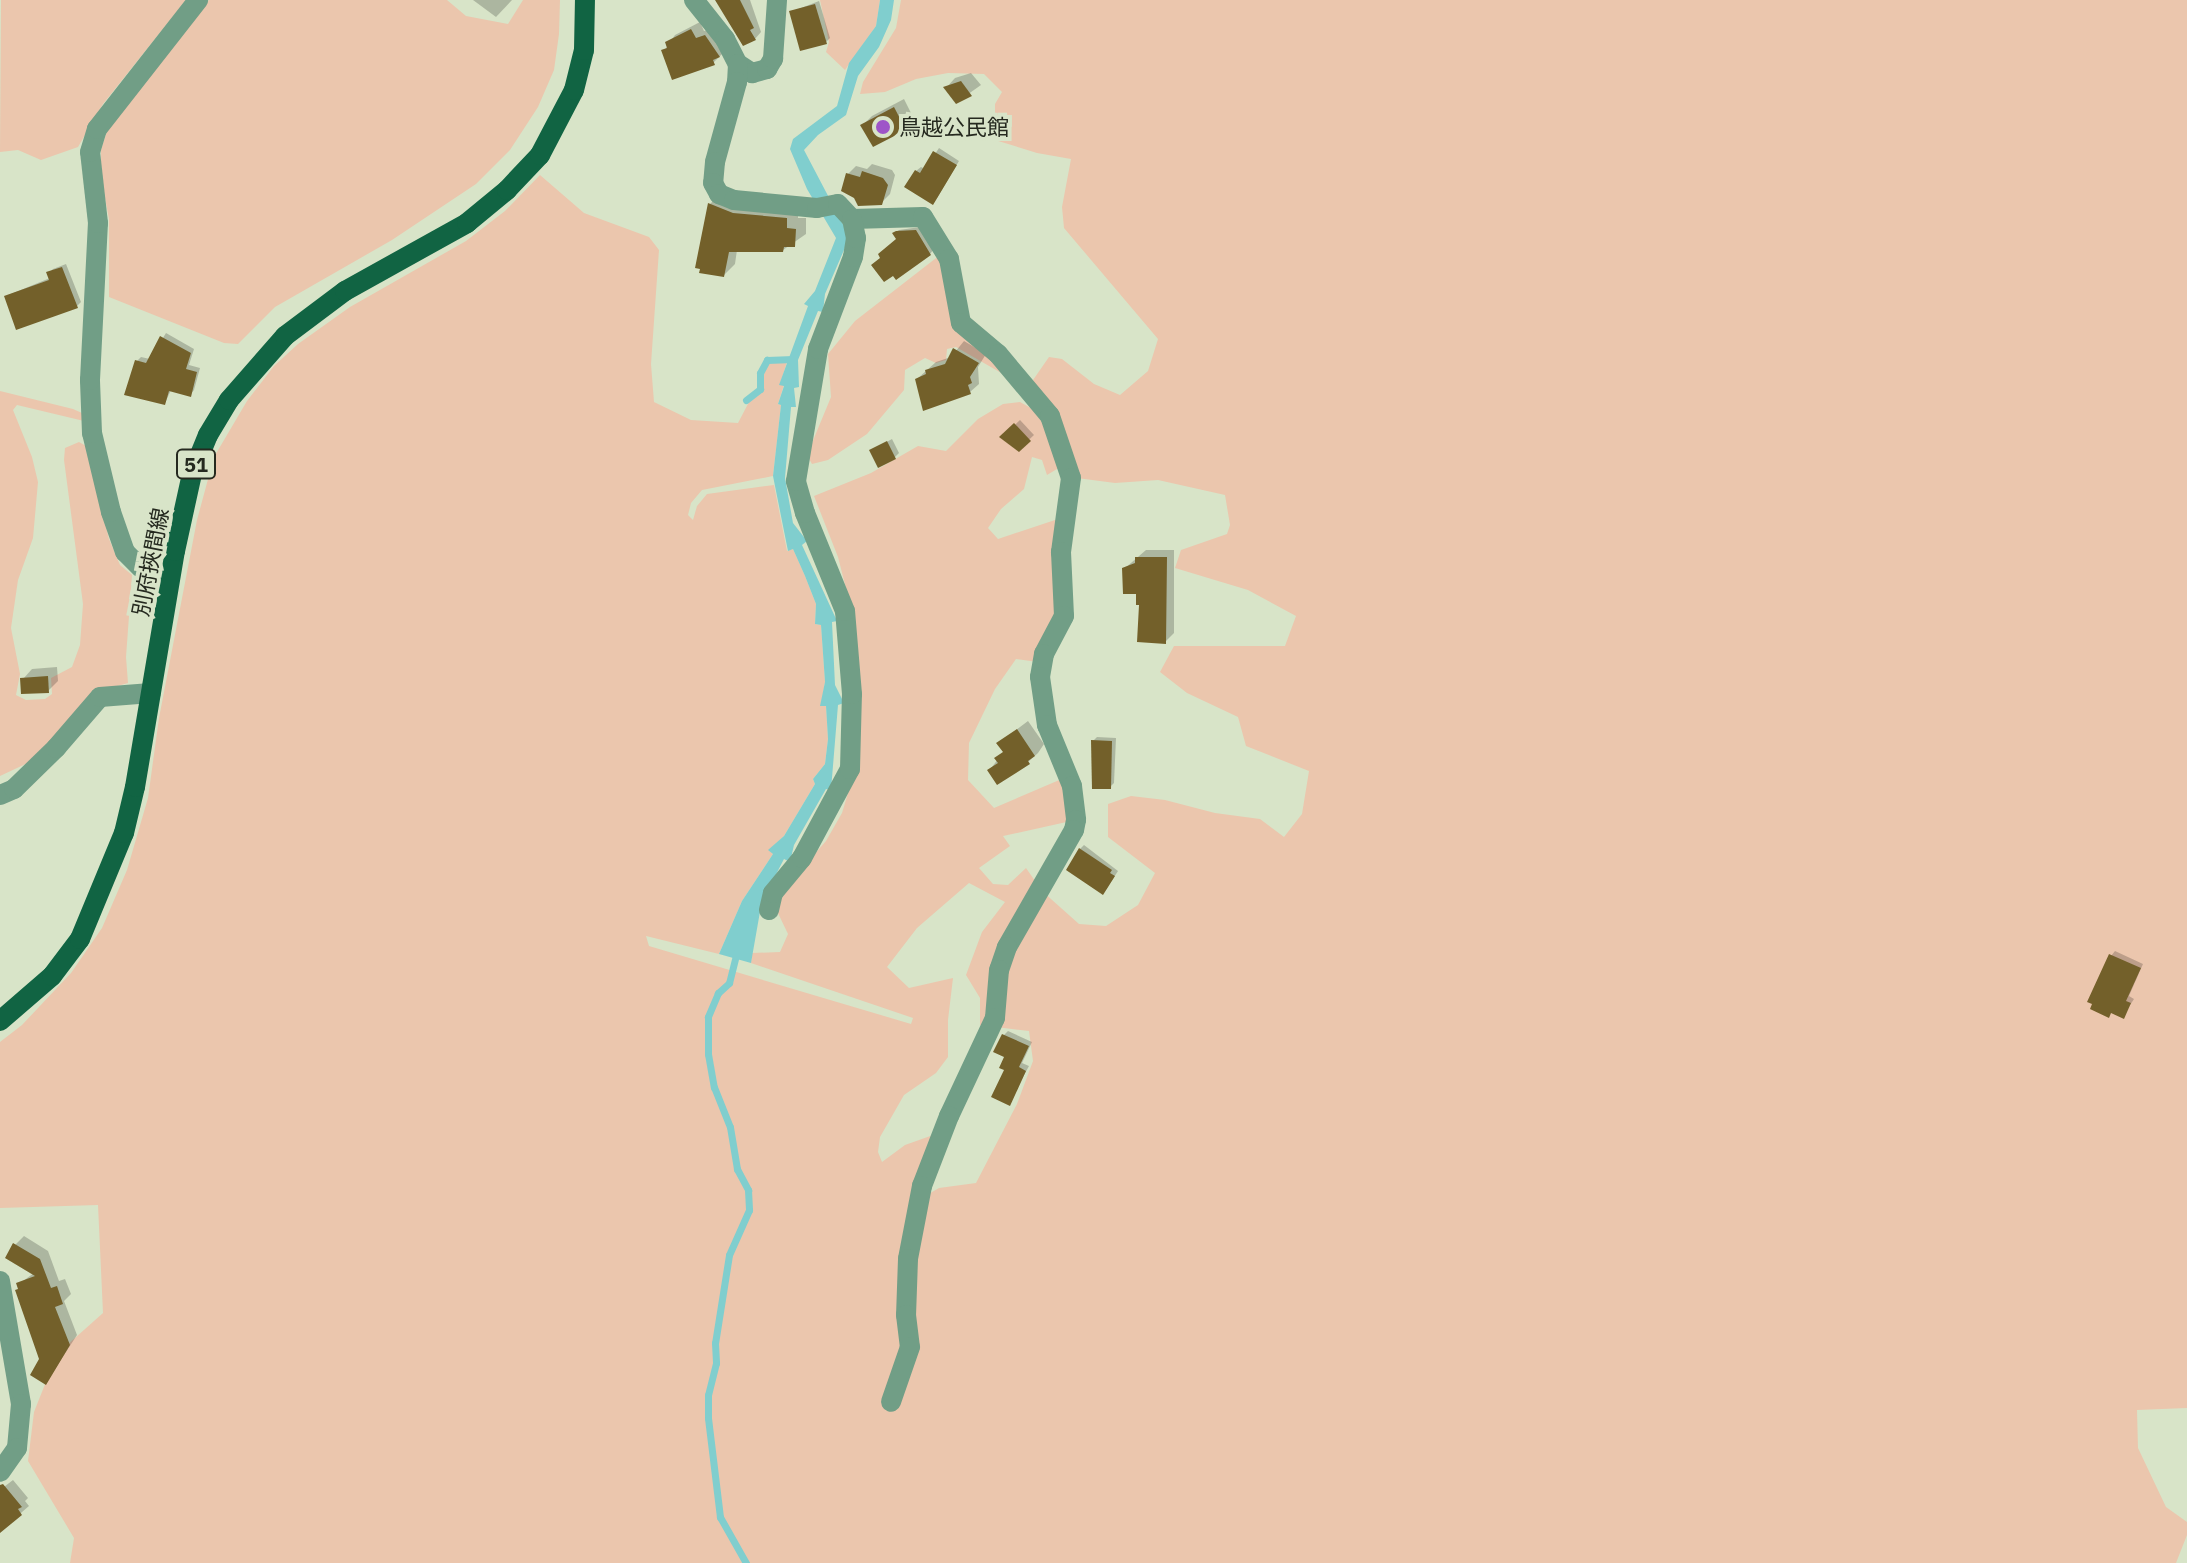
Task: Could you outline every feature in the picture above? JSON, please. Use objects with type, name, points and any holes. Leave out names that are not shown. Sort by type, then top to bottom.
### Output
[{"type":"main road","name":"別府挾間線","points":[[0,1021],[52,976],[80,939],[124,833],[135,787],[168,585],[192,474],[229,400],[255,367],[314,313],[345,291],[467,223],[524,173],[540,155],[565,113],[580,70],[586,30],[585,0]]},
{"type":"street","points":[[168,585],[150,577],[125,552],[111,512],[92,433],[90,380],[98,223],[90,152],[97,129],[198,0]]},
{"type":"street","points":[[694,0],[725,39],[738,64],[752,73],[761,73],[773,59],[777,0]]},
{"type":"street","points":[[738,64],[737,82],[715,162],[715,189],[723,197],[734,200],[825,207],[838,204],[852,219],[856,238],[853,257],[818,349],[796,481],[805,513],[845,611],[852,694],[850,769],[802,858],[773,893],[769,910]]},
{"type":"street","points":[[852,219],[923,217],[949,259],[961,323],[1006,362],[1021,386],[1050,416],[1071,478],[1061,552],[1064,616],[1044,654],[1040,677],[1047,725],[1072,786],[1076,820],[1074,830],[1007,947],[999,970],[995,1018],[949,1116],[922,1186],[908,1259],[906,1315],[910,1347],[891,1402]]},
{"type":"street","points":[[0,795],[14,789],[56,748],[100,697],[151,693]]},
{"type":"street","points":[[0,1281],[21,1404],[17,1448],[0,1472]]},
{"type":"shaded area","points":[[1,0],[186,0],[103,104],[78,147],[41,160],[18,150],[0,152]]},
{"type":"shaded area","points":[[209,0],[447,0],[466,16],[508,24],[523,0],[560,0],[554,70],[538,107],[510,150],[476,184],[392,240],[275,307],[238,344],[224,343],[109,297],[109,219],[101,177],[101,150],[107,131]]},
{"type":"shaded area","points":[[820,0],[880,0],[876,26],[845,70],[826,52],[829,42]]},
{"type":"shaded area","points":[[901,0],[2187,0],[2187,1408],[2137,1410],[2138,1448],[2166,1507],[2187,1522],[2187,1535],[2176,1563],[70,1563],[74,1538],[28,1461],[34,1412],[57,1354],[103,1313],[98,1205],[0,1208],[0,1042],[22,1025],[71,973],[102,928],[127,870],[148,798],[159,718],[197,520],[214,457],[247,401],[274,366],[298,344],[350,307],[466,241],[505,211],[540,175],[584,213],[649,237],[659,250],[651,364],[654,402],[691,420],[738,423],[760,389],[767,363],[771,359],[787,362],[780,384],[784,385],[778,404],[781,405],[773,476],[702,490],[691,503],[688,515],[693,520],[697,506],[707,494],[774,485],[787,551],[793,549],[816,604],[815,624],[821,625],[825,682],[821,706],[826,706],[828,739],[825,764],[813,779],[815,784],[784,836],[769,850],[773,854],[742,901],[719,954],[646,936],[649,946],[911,1024],[913,1018],[751,963],[752,953],[780,952],[788,934],[776,909],[783,890],[826,841],[842,813],[855,770],[852,612],[838,557],[814,496],[871,473],[918,446],[946,451],[978,419],[1003,404],[1020,402],[1038,412],[1062,466],[1047,475],[1042,460],[1032,457],[1024,489],[1001,509],[988,528],[998,539],[1061,518],[1060,603],[1038,662],[1016,659],[995,689],[969,743],[968,780],[994,808],[1064,778],[1071,821],[1003,836],[1010,846],[979,868],[993,884],[1008,885],[1026,868],[1042,891],[1079,924],[1106,926],[1138,905],[1155,873],[1108,837],[1108,804],[1131,796],[1165,800],[1215,813],[1260,819],[1284,837],[1302,814],[1309,771],[1246,746],[1238,717],[1187,693],[1160,672],[1174,646],[1285,646],[1296,616],[1248,590],[1175,568],[1181,550],[1227,534],[1230,525],[1225,495],[1158,480],[1115,483],[1077,478],[1033,380],[1049,357],[1062,359],[1094,384],[1120,395],[1148,371],[1158,339],[1064,228],[1062,207],[1071,159],[1037,153],[995,140],[995,104],[1002,92],[984,74],[948,73],[916,79],[885,92],[860,94],[863,82],[896,28]],"holes":[[[969,883],[1005,902],[982,932],[966,975],[980,998],[980,1025],[1029,1031],[1033,1061],[1017,1104],[976,1183],[939,1188],[913,1203],[936,1134],[905,1145],[882,1162],[878,1152],[880,1137],[904,1095],[936,1073],[948,1057],[953,978],[909,988],[887,967],[917,928]]]},
{"type":"shaded area","points":[[940,255],[949,293],[1010,378],[956,347],[947,349],[946,360],[936,363],[925,358],[905,370],[904,390],[867,434],[828,460],[812,464],[807,455],[831,397],[828,354],[855,321]]},
{"type":"shaded area","points":[[0,391],[73,409],[82,413],[84,421],[17,405],[13,410],[32,457],[38,482],[33,538],[18,580],[11,628],[20,674],[16,695],[26,700],[45,699],[52,694],[51,678],[72,667],[80,645],[83,604],[65,448],[79,442],[86,446],[109,539],[120,565],[132,575],[126,657],[128,683],[97,692],[32,761],[0,776]]},
{"type":"water","points":[[880,0],[894,0],[891,20],[879,47],[858,76],[846,115],[818,135],[804,150],[847,232],[847,243],[825,294],[823,312],[818,311],[798,360],[799,387],[794,388],[796,407],[791,407],[785,478],[793,523],[807,541],[802,545],[837,621],[832,622],[835,685],[844,703],[838,705],[831,790],[826,789],[794,845],[790,862],[784,859],[771,884],[761,906],[751,963],[719,954],[742,901],[773,854],[768,850],[784,836],[815,784],[813,779],[825,764],[828,739],[826,706],[820,706],[825,682],[821,625],[815,624],[816,604],[793,549],[788,551],[773,476],[781,405],[778,404],[784,386],[779,385],[808,306],[804,304],[815,291],[836,238],[807,189],[790,149],[793,139],[837,106],[849,63],[876,26]]},
{"type":"building","points":[[715,0],[740,0],[754,28],[750,30],[756,40],[743,46]]},
{"type":"building","points":[[815,4],[827,44],[800,51],[789,11]]},
{"type":"building","points":[[691,29],[696,38],[705,35],[720,57],[713,60],[715,65],[672,80],[661,50],[667,48],[665,42]]},
{"type":"building","points":[[961,81],[972,96],[956,104],[943,87]]},
{"type":"building","name":"鳥越公民館","points":[[894,107],[906,130],[873,147],[860,125]]},
{"type":"building","points":[[933,151],[957,165],[933,205],[904,187],[915,170],[920,173]]},
{"type":"building","points":[[862,171],[883,178],[888,185],[882,205],[858,206],[854,198],[841,191],[846,173],[860,177]]},
{"type":"building","points":[[708,203],[733,213],[787,218],[787,228],[796,229],[795,247],[784,247],[783,252],[729,252],[724,277],[699,273],[700,269],[695,268]]},
{"type":"building","points":[[916,230],[931,255],[896,280],[893,276],[884,282],[871,265],[880,258],[878,254],[896,239],[892,233]]},
{"type":"building","points":[[62,267],[78,308],[16,330],[4,296],[49,280],[46,272]]},
{"type":"building","points":[[160,336],[191,353],[186,369],[197,372],[191,397],[169,391],[165,405],[124,395],[135,360],[146,363]]},
{"type":"building","points":[[953,348],[979,363],[970,377],[972,383],[968,385],[971,394],[923,411],[915,379],[926,374],[925,370],[945,364]]},
{"type":"building","points":[[1014,423],[1031,441],[1019,452],[999,437]]},
{"type":"building","points":[[887,441],[896,459],[878,468],[869,450]]},
{"type":"building","points":[[1135,557],[1167,557],[1166,644],[1137,642],[1139,605],[1136,605],[1136,594],[1123,594],[1122,568],[1135,563]]},
{"type":"building","points":[[48,676],[49,693],[21,694],[20,678]]},
{"type":"building","points":[[1017,729],[1035,756],[1028,761],[1030,764],[997,785],[987,770],[998,763],[994,758],[1003,752],[996,743]]},
{"type":"building","points":[[1091,740],[1112,741],[1111,789],[1092,789]]},
{"type":"building","points":[[1079,848],[1112,870],[1110,873],[1115,876],[1103,895],[1066,870]]},
{"type":"building","points":[[2109,954],[2141,968],[2126,1001],[2131,1003],[2124,1019],[2111,1013],[2109,1018],[2090,1009],[2092,1004],[2087,1002]]},
{"type":"building","points":[[1002,1034],[1029,1046],[1019,1067],[1026,1071],[1010,1106],[991,1097],[1004,1070],[999,1068],[1004,1057],[993,1052]]},
{"type":"building","points":[[13,1243],[40,1259],[51,1288],[57,1286],[63,1304],[55,1307],[70,1345],[46,1385],[30,1375],[39,1359],[15,1290],[18,1289],[16,1283],[35,1276],[5,1258]]},
{"type":"building","points":[[3,1484],[22,1507],[18,1509],[22,1515],[0,1533],[0,1485]]},
{"type":"waterway","points":[[746,400],[760,389],[760,373],[767,360],[793,359]]},
{"type":"waterway","points":[[737,951],[729,983],[718,993],[708,1017],[708,1054],[714,1087],[730,1127],[737,1169],[748,1190],[749,1210],[729,1255],[715,1343],[716,1363],[708,1395],[708,1418],[720,1517],[746,1563]]},
{"type":"place","name":"鳥越公民館","points":[[883,127]]}]
